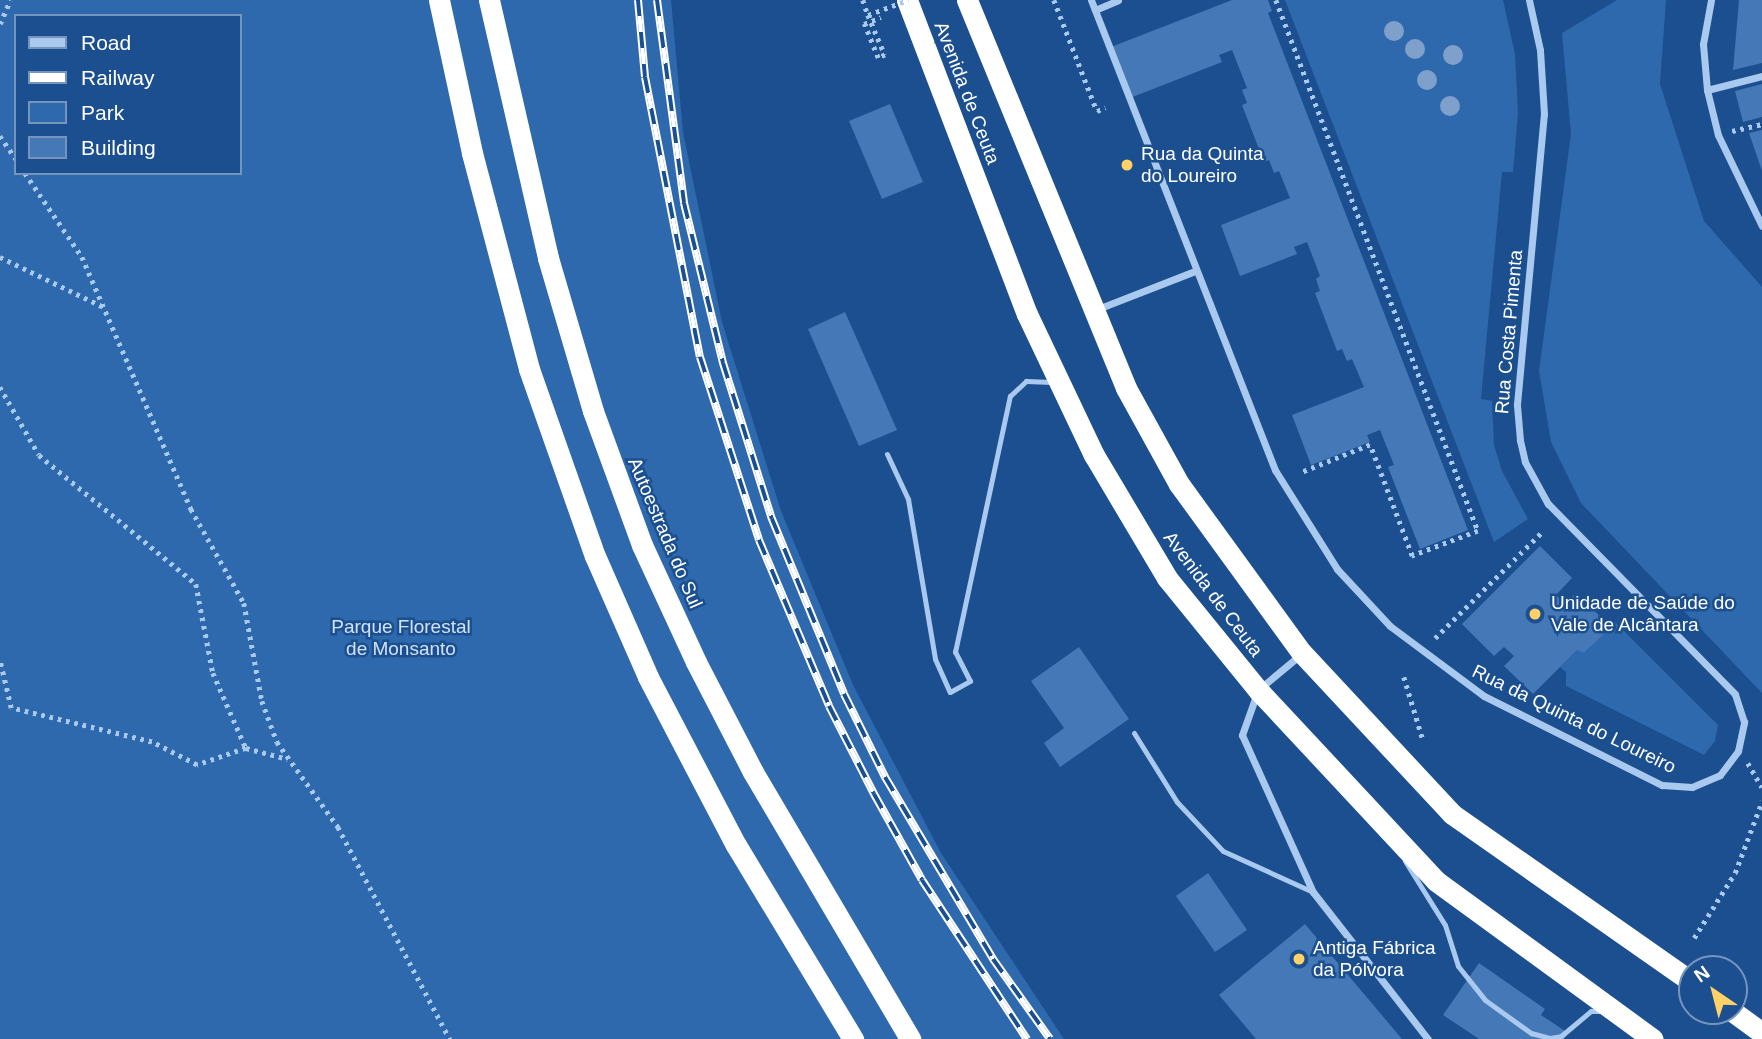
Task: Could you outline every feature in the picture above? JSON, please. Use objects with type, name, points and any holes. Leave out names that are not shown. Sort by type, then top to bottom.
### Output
[{"type":"highway","points":[[439,0],[472,153],[519,334],[549,433],[595,556],[648,677],[736,845],[853,1039]]},
{"type":"highway","name":"Autoestrada do Sul","points":[[489,0],[548,258],[597,424],[638,534],[696,662],[753,772],[910,1039]]},
{"type":"highway","name":"Avenida de Ceuta","points":[[907,0],[1027,314],[1094,455],[1167,578],[1258,690],[1436,881],[1653,1039]]},
{"type":"highway","name":"Avenida de Ceuta","points":[[967,0],[1126,388],[1179,484],[1302,653],[1452,814],[1678,972]]},
{"type":"street","name":"Rua da Quinta do Loureiro","points":[[1091,0],[1195,271],[1293,505],[1337,569],[1390,626],[1484,695],[1662,785],[1685,787],[1707,783],[1730,764],[1738,751]]},
{"type":"street","points":[[1095,10],[1118,0]]},
{"type":"street","name":"Rua Costa Pimenta","points":[[1530,0],[1540,50],[1544,114],[1517,404],[1525,463],[1548,504],[1731,688],[1744,722],[1738,751]]},
{"type":"street","points":[[1711,0],[1703,44],[1707,90],[1718,135],[1762,226]]},
{"type":"street","points":[[1707,90],[1762,76]]},
{"type":"street","points":[[1093,311],[1195,271]]},
{"type":"street","points":[[1302,653],[1258,690],[1242,735],[1314,892],[1428,1039]]},
{"type":"lane","points":[[887,454],[908,499],[935,659],[950,692],[970,681],[955,652],[1010,396],[1016,386],[1036,378],[1046,379],[1064,391]]},
{"type":"lane","points":[[1134,733],[1177,802],[1223,851],[1314,892]]},
{"type":"lane","points":[[1379,820],[1445,925],[1458,966],[1485,1000],[1531,1032],[1550,1038],[1561,1036],[1591,1011],[1622,1016]]},
{"type":"path","points":[[0,24],[10,0]]},
{"type":"path","points":[[863,0],[868,15],[872,25],[884,55],[878,58],[864,24],[872,21],[881,17]]},
{"type":"path","points":[[868,15],[907,0]]},
{"type":"path","points":[[1054,0],[1097,111],[1105,108]]},
{"type":"path","points":[[1276,0],[1478,531],[1412,556],[1370,445],[1300,473]]},
{"type":"path","points":[[1718,135],[1762,124]]},
{"type":"path","points":[[0,136],[14,156]]},
{"type":"path","points":[[26,175],[82,257],[191,509],[244,603],[262,701],[288,759],[338,827],[450,1039]]},
{"type":"path","points":[[0,257],[106,308]]},
{"type":"path","points":[[0,387],[39,455],[196,584],[213,673],[246,748]]},
{"type":"path","points":[[1435,638],[1544,530]]},
{"type":"path","points":[[0,660],[11,708],[152,742],[197,765],[246,748],[288,759]]},
{"type":"path","points":[[1404,677],[1423,740]]},
{"type":"path","points":[[1753,770],[1762,787]]},
{"type":"path","points":[[1694,938],[1735,873],[1762,801]]},
{"type":"green space","name":"Parque Florestal de Monsanto","points":[[0,0],[671,0],[683,132],[722,322],[781,511],[853,685],[941,853],[1064,1039],[0,1039]]},
{"type":"green space","points":[[1285,0],[1503,0],[1515,54],[1518,113],[1513,172],[1502,172],[1481,399],[1492,401],[1494,445],[1502,471],[1528,519],[1494,542]]},
{"type":"green space","points":[[1617,0],[1666,0],[1660,84],[1704,221],[1762,287],[1762,693],[1581,503],[1551,442],[1539,371],[1571,134],[1562,33]]},
{"type":"green space","points":[[1615,622],[1718,725],[1715,741],[1704,755],[1566,686],[1566,672],[1560,667],[1577,650],[1585,652]]},
{"type":"building","points":[[1232,0],[1268,0],[1272,11],[1268,13],[1468,530],[1420,549],[1388,467],[1394,465],[1380,430],[1367,435],[1370,442],[1311,465],[1292,415],[1364,387],[1352,359],[1347,361],[1342,349],[1337,351],[1315,293],[1320,291],[1316,279],[1320,276],[1307,242],[1294,247],[1297,254],[1240,276],[1221,225],[1290,198],[1279,171],[1274,173],[1269,160],[1264,162],[1242,105],[1247,103],[1242,90],[1247,88],[1232,50],[1219,55],[1222,62],[1130,98],[1111,47]]},
{"type":"building","points":[[1739,0],[1762,0],[1762,63],[1733,70]]},
{"type":"building","points":[[1762,84],[1762,117],[1743,122],[1735,91]]},
{"type":"building","points":[[890,104],[923,182],[882,199],[849,121]]},
{"type":"building","points":[[1762,130],[1762,171],[1749,133]]},
{"type":"building","points":[[845,312],[897,430],[859,446],[808,329]]},
{"type":"building","name":"Unidade de Saúde do Vale de Alcântara","points":[[1540,546],[1572,578],[1556,595],[1565,604],[1576,593],[1611,627],[1584,653],[1577,650],[1533,694],[1504,666],[1514,656],[1504,647],[1494,656],[1462,624]]},
{"type":"building","points":[[1079,647],[1129,719],[1060,767],[1044,743],[1064,728],[1031,681]]},
{"type":"building","points":[[1208,873],[1247,930],[1215,952],[1176,896]]},
{"type":"building","name":"Antiga Fábrica da Pólvora","points":[[1305,924],[1402,1039],[1256,1039],[1219,995]]},
{"type":"building","points":[[1479,963],[1545,1009],[1541,1015],[1568,1033],[1564,1039],[1479,1039],[1443,1015]]},
{"type":"railway","points":[[638,0],[645,77],[700,357],[759,540],[829,706],[874,794],[922,880],[1027,1039]]},
{"type":"railway","points":[[657,0],[684,203],[723,363],[772,519],[844,694],[885,777],[993,959],[1050,1039]]},
{"type":"place","name":"Rua da Quinta do Loureiro","points":[[1127,165]]},
{"type":"place","name":"Unidade de Saúde do Vale de Alcântara","points":[[1535,614]]},
{"type":"place","name":"Antiga Fábrica da Pólvora","points":[[1299,959]]}]
